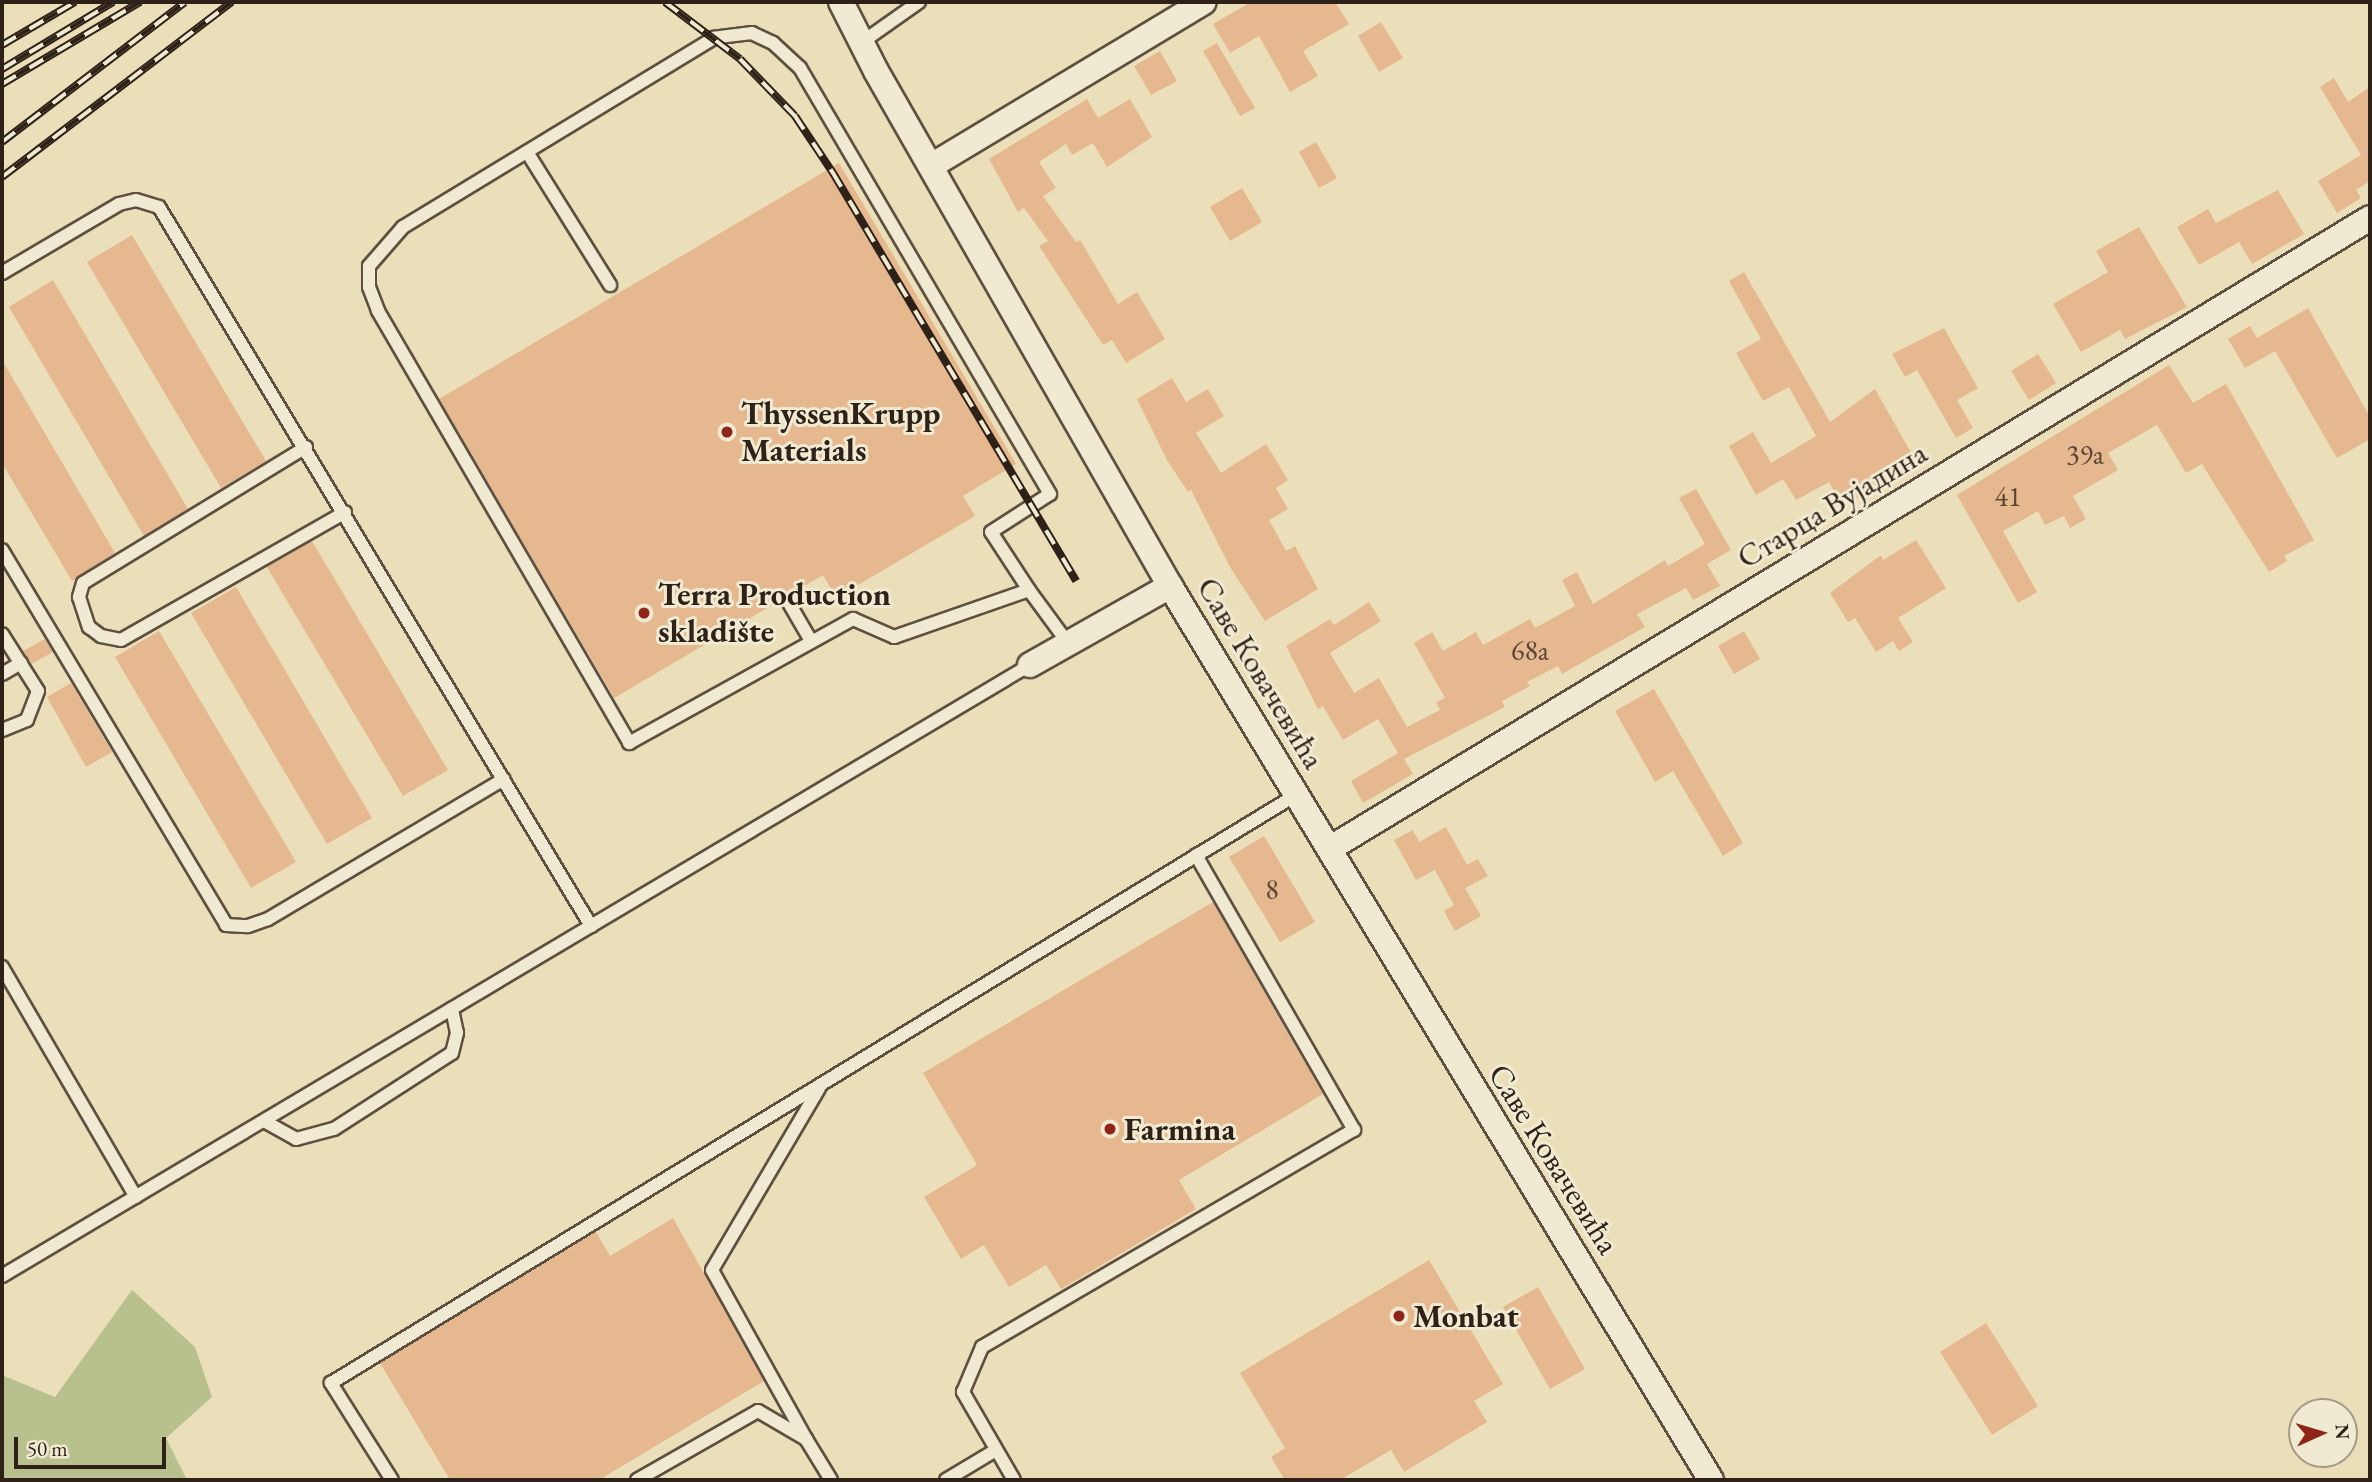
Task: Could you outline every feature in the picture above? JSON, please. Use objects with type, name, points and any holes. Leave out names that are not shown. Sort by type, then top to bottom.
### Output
[{"type":"street","name":"Саве Ковачевића","points":[[841,2],[861,43],[1170,586],[1711,1480]]},
{"type":"street","points":[[931,166],[1204,2]]},
{"type":"street","name":"Старца Вујадина","points":[[1329,849],[2370,218]]},
{"type":"street","points":[[1030,665],[1170,586]]},
{"type":"lane","points":[[861,43],[919,2]]},
{"type":"lane","points":[[1029,590],[894,637],[853,619],[629,743],[378,311],[369,287],[369,266],[403,227],[714,38],[752,33],[773,43],[800,68],[1050,494],[991,532],[1068,643]]},
{"type":"lane","points":[[527,152],[610,285]]},
{"type":"lane","points":[[2,273],[119,204],[136,200],[159,207],[306,447],[591,926]]},
{"type":"lane","points":[[306,447],[83,583],[79,597],[89,627],[101,636],[121,640],[345,512]]},
{"type":"lane","points":[[2,550],[226,925],[248,926],[268,919],[504,779]]},
{"type":"lane","points":[[789,603],[811,641]]},
{"type":"lane","points":[[2,634],[38,691],[38,700],[27,720],[2,730]]},
{"type":"lane","points":[[2,674],[21,663]]},
{"type":"lane","points":[[2,1276],[1030,665]]},
{"type":"lane","points":[[392,1480],[331,1383],[1296,795]]},
{"type":"lane","points":[[1014,1480],[963,1392],[982,1347],[1354,1130],[1196,855]]},
{"type":"lane","points":[[2,967],[136,1197]]},
{"type":"lane","points":[[264,1121],[296,1139],[334,1129],[452,1054],[457,1033],[452,1009]]},
{"type":"lane","points":[[821,1085],[712,1270],[831,1480]]},
{"type":"lane","points":[[637,1480],[758,1411],[806,1438]]},
{"type":"lane","points":[[946,1480],[996,1450]]},
{"type":"green space","points":[[132,1290],[195,1347],[212,1397],[166,1438],[187,1480],[2,1480],[2,1375],[55,1397]]},
{"type":"building","points":[[1251,2],[1335,2],[1349,24],[1303,51],[1318,76],[1290,92],[1259,36],[1230,53],[1213,24]]},
{"type":"building","points":[[1381,22],[1403,58],[1379,72],[1358,36]]},
{"type":"building","points":[[1217,43],[1255,108],[1240,116],[1203,51]]},
{"type":"building","points":[[1160,51],[1177,81],[1151,95],[1134,66]]},
{"type":"building","points":[[2334,78],[2348,102],[2370,87],[2370,181],[2356,190],[2361,198],[2337,213],[2318,181],[2361,155],[2320,87]]},
{"type":"building","points":[[1087,99],[1098,118],[1130,99],[1152,137],[1107,167],[1093,143],[1072,155],[1066,144],[1039,162],[1056,188],[1043,196],[1076,242],[1080,240],[1118,304],[1137,292],[1165,339],[1126,363],[1112,340],[1103,345],[1039,246],[1048,241],[1024,208],[1018,212],[989,159]]},
{"type":"building","points":[[1316,142],[1337,178],[1319,188],[1299,152]]},
{"type":"building","name":"ThyssenKrupp Materials","points":[[839,163],[1016,464],[963,496],[975,516],[836,598],[823,575],[614,698],[439,399]]},
{"type":"building","points":[[1242,188],[1262,222],[1230,241],[1210,207]]},
{"type":"building","points":[[2278,190],[2304,234],[2252,264],[2239,242],[2199,265],[2177,227],[2208,209],[2216,223]]},
{"type":"building","points":[[2139,227],[2187,307],[2125,339],[2120,330],[2081,352],[2053,304],[2108,272],[2096,251]]},
{"type":"building","points":[[132,235],[266,461],[221,488],[87,262]]},
{"type":"building","points":[[1744,272],[1830,422],[1875,389],[1918,465],[1843,506],[1829,482],[1796,500],[1783,479],[1756,495],[1729,446],[1753,432],[1771,463],[1816,436],[1789,387],[1763,401],[1736,353],[1761,339],[1729,281]]},
{"type":"building","points":[[53,280],[188,509],[144,536],[9,307]]},
{"type":"building","points":[[2308,308],[2370,417],[2370,439],[2337,458],[2275,351],[2245,368],[2228,339],[2250,326],[2257,338]]},
{"type":"building","points":[[1944,328],[1978,388],[1957,400],[1973,428],[1956,438],[1917,370],[1905,377],[1892,354]]},
{"type":"building","points":[[2038,354],[2056,383],[2029,400],[2011,371]]},
{"type":"building","points":[[2,360],[115,553],[72,581],[2,463]]},
{"type":"building","points":[[2169,365],[2193,403],[2226,384],[2314,540],[2284,556],[2287,561],[2269,572],[2202,464],[2186,473],[2157,425],[2108,453],[2118,470],[2073,496],[2086,519],[2070,528],[2064,516],[2045,525],[2038,511],[2003,531],[2037,592],[2018,603],[1957,495]]},
{"type":"building","points":[[1172,378],[1186,402],[1208,389],[1224,416],[1196,433],[1221,473],[1266,444],[1288,480],[1276,488],[1288,509],[1269,520],[1286,551],[1295,546],[1318,589],[1265,621],[1230,567],[1191,490],[1188,492],[1167,460],[1137,399]]},
{"type":"building","points":[[1696,489],[1731,550],[1707,564],[1720,586],[1693,600],[1686,588],[1637,614],[1645,627],[1562,674],[1558,666],[1527,682],[1530,686],[1502,701],[1505,707],[1404,759],[1413,774],[1363,803],[1351,781],[1398,753],[1378,719],[1343,740],[1323,706],[1318,709],[1286,646],[1330,619],[1334,625],[1369,602],[1381,621],[1330,653],[1354,693],[1379,678],[1407,727],[1440,710],[1436,702],[1445,698],[1414,643],[1432,632],[1443,651],[1476,632],[1483,645],[1530,619],[1535,628],[1575,606],[1562,580],[1577,572],[1593,604],[1665,560],[1668,566],[1705,544],[1679,498]]},
{"type":"building","points":[[1916,540],[1946,588],[1898,618],[1913,642],[1899,651],[1893,641],[1876,652],[1855,618],[1848,622],[1830,593],[1881,555],[1883,560]]},
{"type":"building","points":[[312,541],[448,770],[403,796],[267,567]]},
{"type":"building","points":[[236,587],[372,818],[327,844],[191,613]]},
{"type":"building","points":[[159,631],[296,862],[251,888],[115,657]]},
{"type":"building","points":[[1744,631],[1760,659],[1734,674],[1718,646]]},
{"type":"building","points":[[45,639],[53,652],[31,664],[23,651]]},
{"type":"building","points":[[71,683],[112,752],[86,767],[47,697]]},
{"type":"building","points":[[1654,689],[1743,843],[1723,856],[1673,771],[1655,782],[1615,711]]},
{"type":"building","points":[[1446,827],[1467,865],[1478,859],[1488,876],[1465,888],[1481,916],[1455,931],[1444,911],[1454,905],[1435,870],[1416,880],[1394,840],[1413,830],[1419,842]]},
{"type":"building","points":[[1264,836],[1315,922],[1280,942],[1229,857]]},
{"type":"building","name":"Farmina","points":[[1213,902],[1323,1094],[1179,1180],[1196,1209],[1061,1289],[1046,1265],[1009,1287],[984,1245],[961,1259],[924,1197],[977,1165],[923,1073]]},
{"type":"building","points":[[673,1218],[764,1381],[599,1480],[450,1480],[380,1363],[596,1232],[610,1256]]},
{"type":"building","name":"Monbat","points":[[1429,1260],[1503,1384],[1474,1401],[1487,1422],[1404,1472],[1391,1450],[1340,1480],[1285,1480],[1271,1457],[1285,1448],[1240,1373]]},
{"type":"building","points":[[1538,1287],[1585,1369],[1550,1389],[1503,1307]]},
{"type":"building","points":[[1986,1323],[2038,1406],[1992,1435],[1940,1352]]},
{"type":"railway","points":[[2,45],[75,2]]},
{"type":"railway","points":[[2,69],[113,2]]},
{"type":"railway","points":[[2,84],[140,2]]},
{"type":"railway","points":[[2,142],[185,2]]},
{"type":"railway","points":[[2,177],[232,2]]},
{"type":"railway","points":[[665,2],[740,59],[795,116],[833,173],[1076,581]]},
{"type":"place","name":"ThyssenKrupp Materials","points":[[727,432]]},
{"type":"place","name":"Terra Production skladište","points":[[644,613]]},
{"type":"place","name":"Farmina","points":[[1110,1129]]},
{"type":"place","name":"Monbat","points":[[1399,1316]]}]
